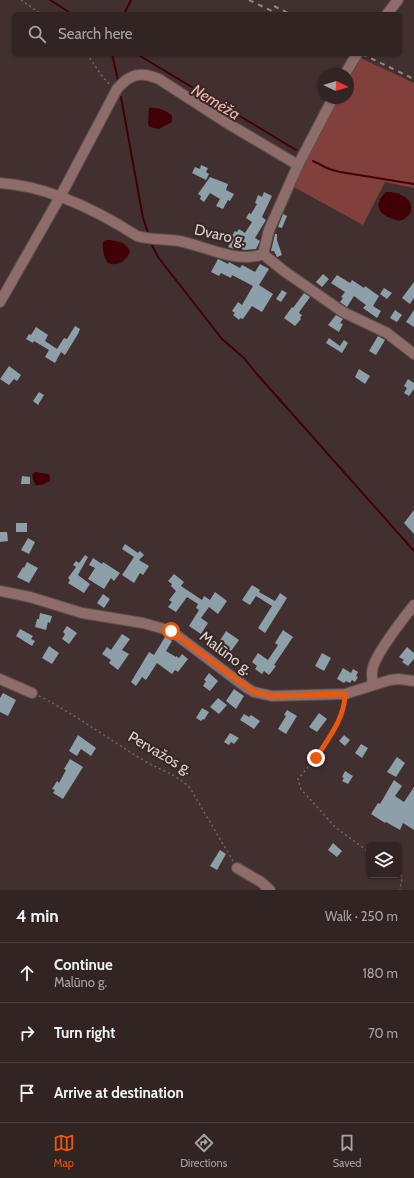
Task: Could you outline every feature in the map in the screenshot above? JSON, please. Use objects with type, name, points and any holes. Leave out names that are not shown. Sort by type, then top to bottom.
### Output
[{"type":"street","points":[[389,12],[398,0]]},
{"type":"street","points":[[349,68],[356,56]]},
{"type":"street","points":[[0,302],[60,197],[117,89],[124,81],[133,76],[140,74],[149,75],[159,79],[298,166]]},
{"type":"street","points":[[263,254],[269,230],[298,166],[330,104]]},
{"type":"street","name":"Dvaro g.","points":[[0,183],[18,185],[60,197],[86,208],[143,238],[179,241],[227,255],[255,257],[263,254],[284,271],[343,312],[387,333],[414,354]]},
{"type":"street","name":"Malūno g.","points":[[0,591],[30,597],[82,612],[143,623],[171,631],[247,688],[261,695],[345,694],[399,679],[414,681]]},
{"type":"street","points":[[373,685],[373,665],[414,604]]},
{"type":"street","points":[[0,679],[32,693]]},
{"type":"street","points":[[237,868],[261,882],[270,890]]},
{"type":"path","points":[[20,0],[38,12]]},
{"type":"path","points":[[88,56],[102,76],[117,89]]},
{"type":"path","name":"Pervažos g.","points":[[32,693],[56,704],[115,744],[149,764],[176,776],[185,782],[237,868]]},
{"type":"path","points":[[345,694],[345,702],[342,712],[330,737],[316,758],[298,779],[301,789],[336,827],[366,850]]},
{"type":"path","points":[[400,890],[402,878]]},
{"type":"shaded area","points":[[361,58],[414,83],[414,188],[385,182],[363,225],[292,186],[336,104],[354,104],[354,70]]},
{"type":"shaded area","points":[[149,108],[167,112],[172,116],[172,122],[159,129],[150,127],[148,124]]},
{"type":"shaded area","points":[[386,192],[400,194],[410,202],[411,212],[408,216],[401,220],[395,220],[388,217],[381,211],[379,204],[382,196]]},
{"type":"shaded area","points":[[106,240],[117,241],[126,246],[130,252],[126,258],[118,264],[108,263],[104,256],[103,248],[103,242]]},
{"type":"shaded area","points":[[35,472],[48,474],[50,476],[50,481],[42,485],[35,485],[32,475]]},
{"type":"building","points":[[201,165],[208,168],[206,172],[209,174],[206,180],[192,173],[195,167],[200,169]]},
{"type":"building","points":[[210,177],[228,184],[226,190],[234,194],[230,201],[228,200],[223,209],[216,206],[220,199],[210,193],[204,202],[200,199],[201,196],[198,194]]},
{"type":"building","points":[[264,192],[272,196],[262,217],[266,220],[255,238],[260,241],[256,249],[244,250],[237,247],[235,249],[228,247],[234,237],[232,236],[235,231],[237,232],[239,229],[245,233],[252,222],[246,218],[249,213],[251,214],[257,204],[255,203],[258,195],[262,197]]},
{"type":"building","points":[[283,214],[287,216],[282,228],[278,227]]},
{"type":"building","points":[[275,234],[277,234],[277,240],[282,255],[277,257],[274,251],[271,251]]},
{"type":"building","points":[[218,259],[228,264],[229,262],[240,268],[242,265],[255,272],[260,264],[269,269],[259,285],[273,294],[262,312],[252,306],[243,319],[240,318],[239,320],[233,315],[235,313],[232,311],[238,302],[242,305],[253,286],[232,275],[231,278],[221,273],[219,276],[211,272]]},
{"type":"building","points":[[323,274],[329,279],[322,287],[316,282]]},
{"type":"building","points":[[337,275],[350,283],[352,280],[364,288],[365,286],[379,296],[373,306],[381,311],[377,318],[363,308],[366,305],[354,296],[347,307],[340,302],[343,298],[341,297],[345,292],[331,283]]},
{"type":"building","points":[[414,282],[414,298],[410,304],[402,298]]},
{"type":"building","points":[[384,288],[392,293],[387,299],[380,294]]},
{"type":"building","points":[[282,290],[287,293],[281,302],[276,299]]},
{"type":"building","points":[[304,293],[310,297],[300,311],[299,313],[302,315],[300,318],[301,319],[295,326],[284,318]]},
{"type":"building","points":[[395,310],[402,315],[397,322],[390,318]]},
{"type":"building","points":[[414,310],[414,327],[406,322]]},
{"type":"building","points":[[336,315],[343,319],[340,323],[343,324],[339,332],[328,325]]},
{"type":"building","points":[[75,326],[80,329],[78,334],[65,355],[61,352],[55,363],[45,357],[49,350],[34,341],[33,343],[26,339],[29,334],[31,335],[36,327],[48,335],[45,341],[57,349],[64,338],[67,339]]},
{"type":"building","points":[[378,336],[385,340],[376,355],[369,351]]},
{"type":"building","points":[[329,338],[340,346],[344,340],[348,343],[342,353],[326,343]]},
{"type":"building","points":[[9,366],[21,375],[17,381],[14,379],[9,385],[0,379]]},
{"type":"building","points":[[359,369],[370,376],[365,384],[355,377]]},
{"type":"building","points":[[408,379],[414,383],[414,389],[409,396],[404,393],[407,388],[404,386]]},
{"type":"building","points":[[39,392],[44,395],[38,405],[33,401]]},
{"type":"building","points":[[22,476],[30,477],[30,484],[21,484]]},
{"type":"building","points":[[414,510],[414,534],[404,523]]},
{"type":"building","points":[[16,523],[27,523],[27,532],[16,532]]},
{"type":"building","points":[[0,532],[7,532],[8,541],[0,542]]},
{"type":"building","points":[[28,538],[35,542],[29,554],[21,550]]},
{"type":"building","points":[[125,544],[138,553],[140,551],[144,555],[139,560],[149,566],[143,575],[140,573],[134,583],[122,575],[134,557],[122,549]]},
{"type":"building","points":[[85,555],[88,557],[78,575],[90,584],[84,593],[68,583],[70,580],[68,578],[76,567],[73,565],[76,561],[79,563]]},
{"type":"building","points":[[93,558],[102,564],[103,562],[120,573],[114,581],[111,578],[104,589],[88,579],[95,568],[89,565]]},
{"type":"building","points":[[27,562],[38,568],[29,583],[17,577]]},
{"type":"building","points":[[174,574],[184,582],[181,586],[202,600],[204,596],[210,600],[215,592],[227,601],[218,614],[209,607],[201,618],[208,623],[201,634],[189,626],[199,610],[196,608],[198,604],[187,597],[176,612],[168,607],[172,602],[169,600],[176,591],[171,586],[172,584],[168,581]]},
{"type":"building","points":[[252,585],[260,590],[259,592],[275,601],[280,593],[287,598],[265,633],[258,628],[272,606],[256,596],[250,605],[242,600]]},
{"type":"building","points":[[103,594],[110,599],[104,608],[97,603]]},
{"type":"building","points":[[40,613],[52,616],[50,623],[48,622],[46,630],[35,627]]},
{"type":"building","points":[[67,626],[77,633],[69,644],[62,639],[65,634],[63,632]]},
{"type":"building","points":[[20,629],[33,636],[31,639],[35,641],[32,646],[16,636]]},
{"type":"building","points":[[283,630],[293,637],[269,675],[264,671],[262,674],[255,669],[257,666],[252,662],[258,653],[268,660],[278,645],[275,643]]},
{"type":"building","points":[[226,631],[239,640],[231,651],[219,642]]},
{"type":"building","points":[[122,634],[130,639],[122,650],[129,654],[118,670],[109,663],[111,660],[102,654],[107,647],[111,650]]},
{"type":"building","points":[[165,637],[172,641],[166,651],[179,658],[182,654],[188,659],[178,672],[175,670],[172,674],[157,663],[146,680],[142,677],[136,686],[131,682],[149,652],[154,655]]},
{"type":"building","points":[[49,646],[59,653],[52,664],[42,658]]},
{"type":"building","points":[[407,647],[414,653],[414,659],[408,666],[402,662],[404,660],[399,657]]},
{"type":"building","points":[[322,653],[331,658],[324,671],[315,666]]},
{"type":"building","points":[[343,668],[351,673],[353,669],[358,672],[356,676],[358,677],[355,682],[352,680],[350,683],[346,681],[344,683],[337,679]]},
{"type":"building","points":[[209,673],[218,681],[210,691],[203,686],[206,681],[204,680]]},
{"type":"building","points":[[234,689],[244,696],[236,709],[226,701]]},
{"type":"building","points":[[3,693],[16,700],[8,716],[0,712],[0,698]]},
{"type":"building","points":[[218,698],[227,705],[219,714],[210,707]]},
{"type":"building","points":[[202,708],[209,712],[204,720],[203,719],[201,721],[196,718]]},
{"type":"building","points":[[287,710],[297,716],[286,734],[278,729],[286,716],[284,715]]},
{"type":"building","points":[[319,713],[327,719],[317,732],[309,727]]},
{"type":"building","points":[[244,714],[249,717],[251,715],[260,721],[254,729],[240,720]]},
{"type":"building","points":[[230,733],[239,738],[234,744],[231,742],[229,745],[224,742]]},
{"type":"building","points":[[78,735],[96,748],[91,756],[81,749],[77,756],[69,751]]},
{"type":"building","points":[[344,735],[350,740],[345,746],[339,741]]},
{"type":"building","points":[[361,744],[368,748],[362,758],[355,753]]},
{"type":"building","points":[[397,757],[405,763],[396,777],[387,772]]},
{"type":"building","points":[[70,759],[83,767],[63,799],[53,793],[55,790],[52,789],[57,781],[59,783],[66,770],[64,769]]},
{"type":"building","points":[[345,771],[353,776],[348,784],[342,781]]},
{"type":"building","points":[[394,780],[402,786],[395,796],[404,802],[414,787],[414,830],[403,823],[400,830],[371,814],[378,803],[380,804]]},
{"type":"building","points":[[333,843],[342,851],[337,857],[328,850]]},
{"type":"building","points":[[220,850],[226,854],[217,870],[210,866]]},
{"type":"waterway","name":"Nemėža","points":[[50,0],[69,12]]},
{"type":"waterway","points":[[125,12],[131,0]]},
{"type":"waterway","points":[[112,56],[118,80]]},
{"type":"waterway","name":"Nemėža","points":[[140,56],[296,150]]},
{"type":"waterway","points":[[121,97],[143,218],[149,235]]},
{"type":"waterway","name":"Nemėža","points":[[313,161],[329,169],[340,172],[414,184]]},
{"type":"waterway","points":[[151,243],[158,257],[222,339],[244,358],[414,551]]},
{"type":"railway","points":[[249,0],[274,12]]},
{"type":"railway","points":[[274,6],[286,12]]},
{"type":"railway","points":[[366,56],[414,79]]},
{"type":"route","points":[[171,631],[247,688],[261,695],[345,694],[345,702],[342,712],[330,737],[316,758]]}]
